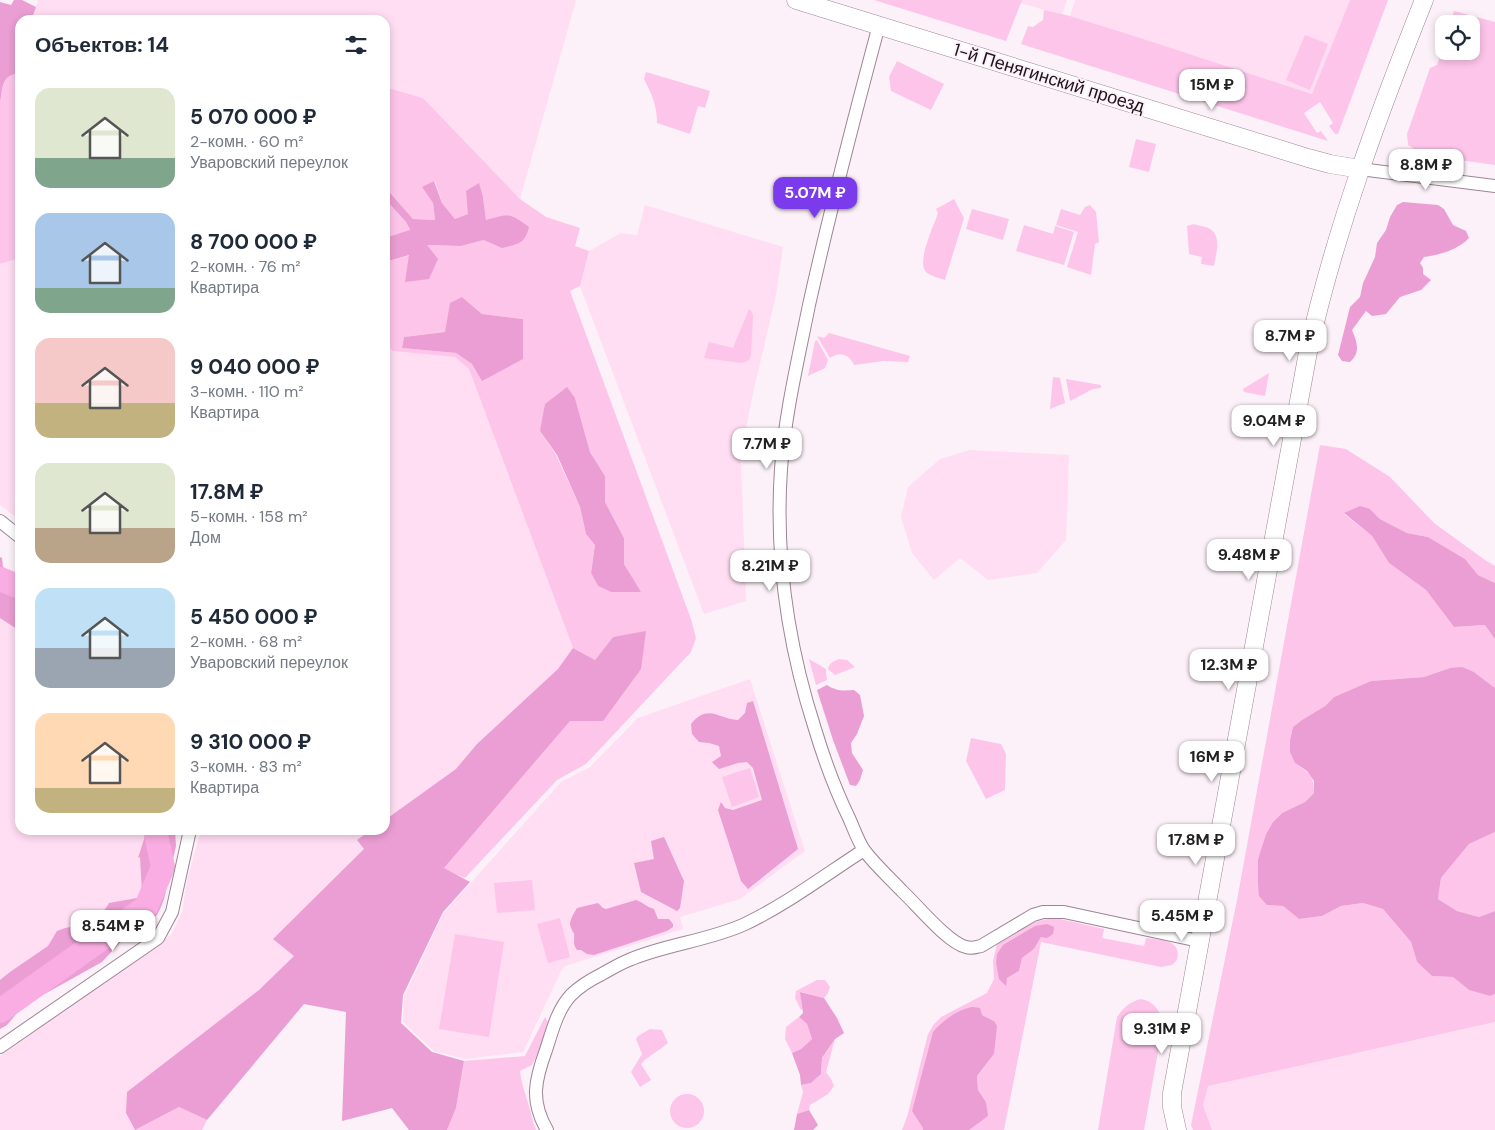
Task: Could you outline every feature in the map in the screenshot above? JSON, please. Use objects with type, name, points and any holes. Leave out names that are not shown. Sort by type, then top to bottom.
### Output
[{"type":"main road","name":"1-й Пенягинский проезд","points":[[796,0],[1308,158],[1360,170]]},
{"type":"main road","points":[[1176,1124],[1172,1107],[1172,1093],[1308,352],[1320,301],[1360,170],[1424,0]]},
{"type":"street","points":[[879,25],[823,241],[796,364],[786,420],[781,472],[783,583],[787,611],[808,709],[825,761],[840,799],[864,850],[933,922],[954,941],[965,947],[974,948],[981,946],[1033,915],[1053,911],[1199,941]]},
{"type":"street","points":[[1360,170],[1495,186]]},
{"type":"street","points":[[0,521],[15,533]]},
{"type":"street","points":[[0,1047],[158,938],[172,912],[189,835]]},
{"type":"street","points":[[547,1130],[537,1108],[535,1090],[538,1070],[560,1011],[570,996],[582,984],[628,960],[714,936],[745,924],[864,850]]},
{"type":"shaded area","points":[[14,0],[22,0],[36,7],[33,15],[15,15],[15,74],[6,79],[0,103],[0,2],[11,5]]},
{"type":"shaded area","points":[[38,0],[576,0],[520,199],[423,98],[390,88],[390,15],[33,15]]},
{"type":"shaded area","points":[[874,0],[1022,0],[1006,41]]},
{"type":"shaded area","points":[[1010,0],[1067,0],[1062,15]]},
{"type":"shaded area","points":[[1075,0],[1350,0],[1312,94],[1070,16]]},
{"type":"shaded area","points":[[1350,0],[1388,0],[1338,134],[1335,134],[1329,126],[1333,123],[1320,102],[1304,113],[1317,133],[1321,131],[1328,141],[1021,44],[1028,26],[1033,27],[1043,20],[1044,10],[1128,34],[1312,94]]},
{"type":"shaded area","points":[[1454,11],[1469,15],[1453,15]]},
{"type":"shaded area","points":[[1480,18],[1495,22],[1495,165],[1424,155],[1408,145],[1407,134],[1430,68],[1437,65],[1439,60],[1480,60]]},
{"type":"shaded area","points":[[1305,35],[1328,44],[1310,90],[1286,80]]},
{"type":"shaded area","points":[[897,61],[944,84],[931,110],[891,91],[889,77]]},
{"type":"shaded area","points":[[646,72],[710,91],[705,108],[698,106],[690,134],[657,123],[654,100],[644,79]]},
{"type":"shaded area","points":[[14,74],[15,260],[0,264],[0,103],[4,83],[9,76]]},
{"type":"shaded area","points":[[390,88],[423,98],[520,199],[546,217],[580,228],[575,246],[589,251],[580,286],[570,291],[691,619],[696,638],[691,652],[586,764],[557,780],[465,878],[443,869],[646,632],[613,637],[595,660],[573,648],[469,369],[455,357],[392,351],[390,348],[390,261],[410,255],[426,245],[461,246],[484,240],[486,220],[483,197],[466,191],[469,214],[455,219],[442,203],[435,181],[423,187],[433,203],[435,220],[413,219],[390,193]],"holes":[[[462,297],[482,314],[523,319],[472,364],[456,353],[402,348],[404,337],[445,332]],[[575,398],[590,452],[605,476],[605,502],[624,538],[624,564],[640,592],[611,592],[598,586],[591,573],[595,545],[586,534],[580,507],[556,455],[540,431]]]},
{"type":"shaded area","points":[[1136,139],[1156,144],[1149,172],[1129,167]]},
{"type":"shaded area","points":[[434,181],[442,203],[455,219],[468,214],[466,191],[479,183],[486,220],[504,216],[512,217],[529,227],[527,233],[523,240],[517,244],[502,248],[484,240],[461,246],[427,245],[438,259],[429,279],[405,282],[409,255],[390,261],[390,236],[410,230],[406,222],[390,204],[390,193],[413,219],[435,220],[433,203],[422,187]]},
{"type":"shaded area","points":[[954,199],[964,218],[945,280],[927,273],[923,262],[924,253],[938,213],[936,209]]},
{"type":"shaded area","points":[[1403,202],[1438,205],[1444,209],[1453,225],[1466,231],[1469,238],[1459,246],[1448,251],[1424,257],[1420,263],[1423,268],[1423,274],[1431,280],[1421,290],[1400,297],[1386,314],[1372,316],[1366,311],[1352,330],[1356,343],[1356,354],[1350,362],[1342,361],[1338,355],[1350,307],[1360,297],[1363,283],[1375,257],[1377,243],[1386,230],[1390,217],[1397,205]]},
{"type":"shaded area","points":[[390,204],[406,222],[410,231],[390,236]]},
{"type":"shaded area","points":[[645,205],[783,247],[776,295],[744,438],[735,446],[734,450],[741,460],[746,601],[704,614],[580,286],[589,251],[621,233],[637,235]]},
{"type":"shaded area","points":[[1090,205],[1096,212],[1099,242],[1095,244],[1091,275],[1067,267],[1078,232],[1056,225],[1061,209],[1080,215],[1085,207]]},
{"type":"shaded area","points":[[972,209],[1009,219],[1003,240],[966,229]]},
{"type":"shaded area","points":[[1194,224],[1208,228],[1216,236],[1217,246],[1214,266],[1201,264],[1202,257],[1189,254],[1187,226]]},
{"type":"shaded area","points":[[1024,225],[1053,234],[1055,226],[1074,232],[1064,265],[1016,251]]},
{"type":"shaded area","points":[[15,260],[15,516],[0,505],[0,264]]},
{"type":"shaded area","points":[[462,297],[482,314],[523,319],[523,359],[482,381],[472,364],[456,353],[402,348],[404,337],[445,332],[450,303]]},
{"type":"shaded area","points":[[749,309],[753,316],[751,355],[749,360],[742,363],[704,358],[709,342],[733,348]]},
{"type":"shaded area","points":[[829,333],[910,356],[908,362],[883,361],[854,365],[850,358],[841,354],[830,358],[817,336],[824,338]]},
{"type":"shaded area","points":[[817,340],[828,360],[825,368],[808,376],[815,341]]},
{"type":"shaded area","points":[[390,348],[392,351],[455,357],[469,369],[584,677],[259,990],[128,1092],[126,1113],[135,1130],[0,1130],[0,1056],[172,934],[182,912],[187,881],[200,835],[390,835]]},
{"type":"shaded area","points":[[1269,373],[1265,396],[1244,392],[1243,389]]},
{"type":"shaded area","points":[[1053,377],[1060,378],[1065,403],[1050,409]]},
{"type":"shaded area","points":[[1066,379],[1101,385],[1101,388],[1093,389],[1070,401]]},
{"type":"shaded area","points":[[567,387],[575,398],[590,452],[605,476],[605,502],[624,538],[624,564],[641,592],[611,592],[598,586],[591,573],[595,545],[586,534],[580,507],[557,455],[540,431],[545,404]]},
{"type":"shaded area","points":[[1320,445],[1346,449],[1390,477],[1434,523],[1495,566],[1495,583],[1478,575],[1465,559],[1428,537],[1407,533],[1380,519],[1370,509],[1344,514],[1372,536],[1389,563],[1426,590],[1454,627],[1486,625],[1495,639],[1495,688],[1474,672],[1450,668],[1424,677],[1371,681],[1334,697],[1325,706],[1293,727],[1290,740],[1295,763],[1312,778],[1314,793],[1305,802],[1282,813],[1273,822],[1266,834],[1258,859],[1258,884],[1267,905],[1283,906],[1299,919],[1322,916],[1341,906],[1363,903],[1383,909],[1411,942],[1417,962],[1432,976],[1453,977],[1469,990],[1490,996],[1495,994],[1495,1022],[1208,1086],[1203,1105],[1212,1130],[1193,1130],[1191,1125],[1237,900]]},
{"type":"shaded area","points":[[970,450],[1069,455],[1066,540],[1037,573],[988,580],[960,558],[934,580],[912,553],[901,517],[908,487],[940,459]]},
{"type":"shaded area","points":[[1360,506],[1370,509],[1380,519],[1407,533],[1428,537],[1465,559],[1478,575],[1495,583],[1495,639],[1485,625],[1454,627],[1426,590],[1389,563],[1372,536],[1344,513]]},
{"type":"shaded area","points":[[0,557],[2,558],[3,567],[15,575],[15,628],[0,618]]},
{"type":"shaded area","points":[[0,579],[15,585],[15,835],[154,835],[146,907],[0,1011]]},
{"type":"shaded area","points":[[646,631],[641,669],[603,721],[570,721],[444,868],[470,882],[443,912],[403,995],[401,1023],[432,1052],[464,1061],[456,1108],[447,1130],[409,1130],[392,1108],[342,1121],[346,1012],[304,1004],[207,1120],[179,1107],[135,1130],[126,1113],[127,1092],[259,990],[294,956],[273,939],[364,849],[357,840],[364,835],[390,835],[390,816],[456,769],[477,744],[558,669],[573,648],[595,660],[613,637]]},
{"type":"shaded area","points":[[809,659],[826,669],[827,680],[816,685]]},
{"type":"shaded area","points":[[839,659],[847,660],[855,667],[835,675],[828,669],[834,661]]},
{"type":"shaded area","points":[[1462,667],[1474,672],[1495,688],[1495,832],[1469,844],[1441,878],[1438,899],[1457,911],[1479,917],[1495,911],[1495,994],[1490,996],[1469,990],[1453,977],[1432,976],[1417,962],[1411,942],[1383,909],[1363,903],[1341,906],[1322,916],[1299,919],[1283,906],[1267,905],[1259,896],[1258,859],[1266,834],[1273,822],[1282,813],[1305,802],[1314,793],[1314,781],[1307,771],[1295,763],[1290,752],[1293,727],[1325,706],[1334,697],[1371,681],[1424,677],[1450,668]]},
{"type":"shaded area","points":[[750,679],[805,851],[740,899],[680,917],[683,929],[565,966],[523,1052],[465,1059],[434,1051],[403,1022],[404,997],[443,914],[561,782],[590,767],[638,718]]},
{"type":"shaded area","points":[[827,685],[840,690],[854,690],[860,695],[864,716],[857,734],[851,743],[852,753],[863,770],[856,786],[850,785],[817,690]]},
{"type":"shaded area","points":[[753,701],[798,849],[748,889],[741,881],[718,810],[721,802],[725,808],[733,810],[762,800],[753,768],[747,762],[719,769],[712,762],[721,756],[719,746],[699,742],[692,734],[691,724],[703,714],[708,713],[738,720],[745,713],[747,703]]},
{"type":"shaded area","points":[[971,738],[1001,744],[1006,754],[1005,790],[986,799],[966,761]]},
{"type":"shaded area","points":[[750,768],[759,797],[732,807],[722,777]]},
{"type":"shaded area","points":[[1495,832],[1495,911],[1479,917],[1457,911],[1438,899],[1441,878],[1469,844]]},
{"type":"shaded area","points":[[145,835],[175,835],[176,846],[164,899],[157,915],[134,929],[102,962],[32,1001],[18,1012],[7,1025],[0,1029],[0,980],[48,946],[57,931],[99,919],[109,903],[137,898],[142,892],[140,857],[138,858]]},
{"type":"shaded area","points":[[664,837],[684,881],[680,908],[677,911],[641,892],[634,863],[654,859],[651,841]]},
{"type":"shaded area","points":[[532,880],[535,910],[497,913],[494,883]]},
{"type":"shaded area","points":[[636,900],[654,909],[658,919],[669,919],[673,927],[667,931],[594,955],[575,948],[574,933],[570,925],[571,918],[577,908],[598,903],[606,909]]},
{"type":"shaded area","points":[[560,918],[570,957],[548,963],[537,924]]},
{"type":"shaded area","points":[[1056,918],[1104,929],[1102,938],[1144,946],[1146,938],[1164,940],[1173,944],[1176,948],[1178,953],[1177,960],[1172,965],[1161,967],[1041,942],[1004,1130],[969,1130],[986,1102],[978,1090],[977,1076],[994,1054],[994,1021],[982,1015],[923,1130],[902,1130],[928,1034],[934,1024],[941,1017],[987,993],[994,979],[993,961],[997,944],[1025,927],[1047,919]],"holes":[[[1035,926],[1041,937],[1034,949],[1022,958],[1019,971],[1007,978]]]},
{"type":"shaded area","points":[[1047,924],[1054,927],[1053,934],[1047,938],[1041,937],[1034,949],[1022,958],[1019,971],[1007,978],[1006,986],[999,979],[996,963],[997,954],[1003,945],[1035,926]]},
{"type":"shaded area","points":[[455,934],[504,942],[489,1037],[439,1029]]},
{"type":"shaded area","points":[[817,980],[825,980],[830,987],[828,993],[824,998],[801,992],[801,1010],[795,998],[796,991]]},
{"type":"shaded area","points":[[800,992],[824,998],[844,1033],[835,1039],[822,1058],[821,1074],[811,1083],[801,1085],[800,1075],[792,1053],[801,1049],[812,1039],[807,1024],[799,1017],[803,1013]]},
{"type":"shaded area","points":[[1141,999],[1150,1002],[1156,1008],[1161,1015],[1163,1024],[1144,1130],[1098,1130],[1117,1017],[1127,1005]]},
{"type":"shaded area","points":[[973,1007],[980,1008],[982,1015],[994,1021],[997,1026],[994,1054],[977,1076],[978,1090],[986,1102],[988,1116],[969,1130],[923,1130],[912,1111],[933,1032],[951,1016]]},
{"type":"shaded area","points":[[545,1017],[548,1022],[539,1051],[532,1065],[520,1071],[536,1130],[447,1130],[456,1108],[464,1061],[525,1056]]},
{"type":"shaded area","points":[[799,1017],[807,1024],[812,1039],[801,1049],[792,1053],[785,1039],[786,1027]]},
{"type":"shaded area","points":[[1495,1022],[1495,1130],[1212,1130],[1203,1105],[1207,1086]]},
{"type":"shaded area","points":[[650,1029],[662,1030],[668,1043],[641,1064],[651,1080],[640,1087],[631,1072],[642,1054],[636,1039]]},
{"type":"shaded area","points":[[835,1039],[826,1072],[834,1086],[828,1094],[810,1105],[809,1110],[797,1114],[803,1092],[801,1085],[811,1083],[821,1074],[822,1059]]},
{"type":"shaded area","points":[[687,1094],[699,1099],[704,1111],[699,1123],[687,1128],[675,1123],[670,1111],[675,1099]]},
{"type":"shaded area","points":[[179,1107],[207,1120],[202,1130],[135,1130]]},
{"type":"shaded area","points":[[809,1110],[818,1125],[813,1130],[794,1130],[797,1114]]},
{"type":"waterway","points":[[0,579],[15,585]]},
{"type":"waterway","points":[[0,1011],[146,907],[163,867],[156,835]]}]
